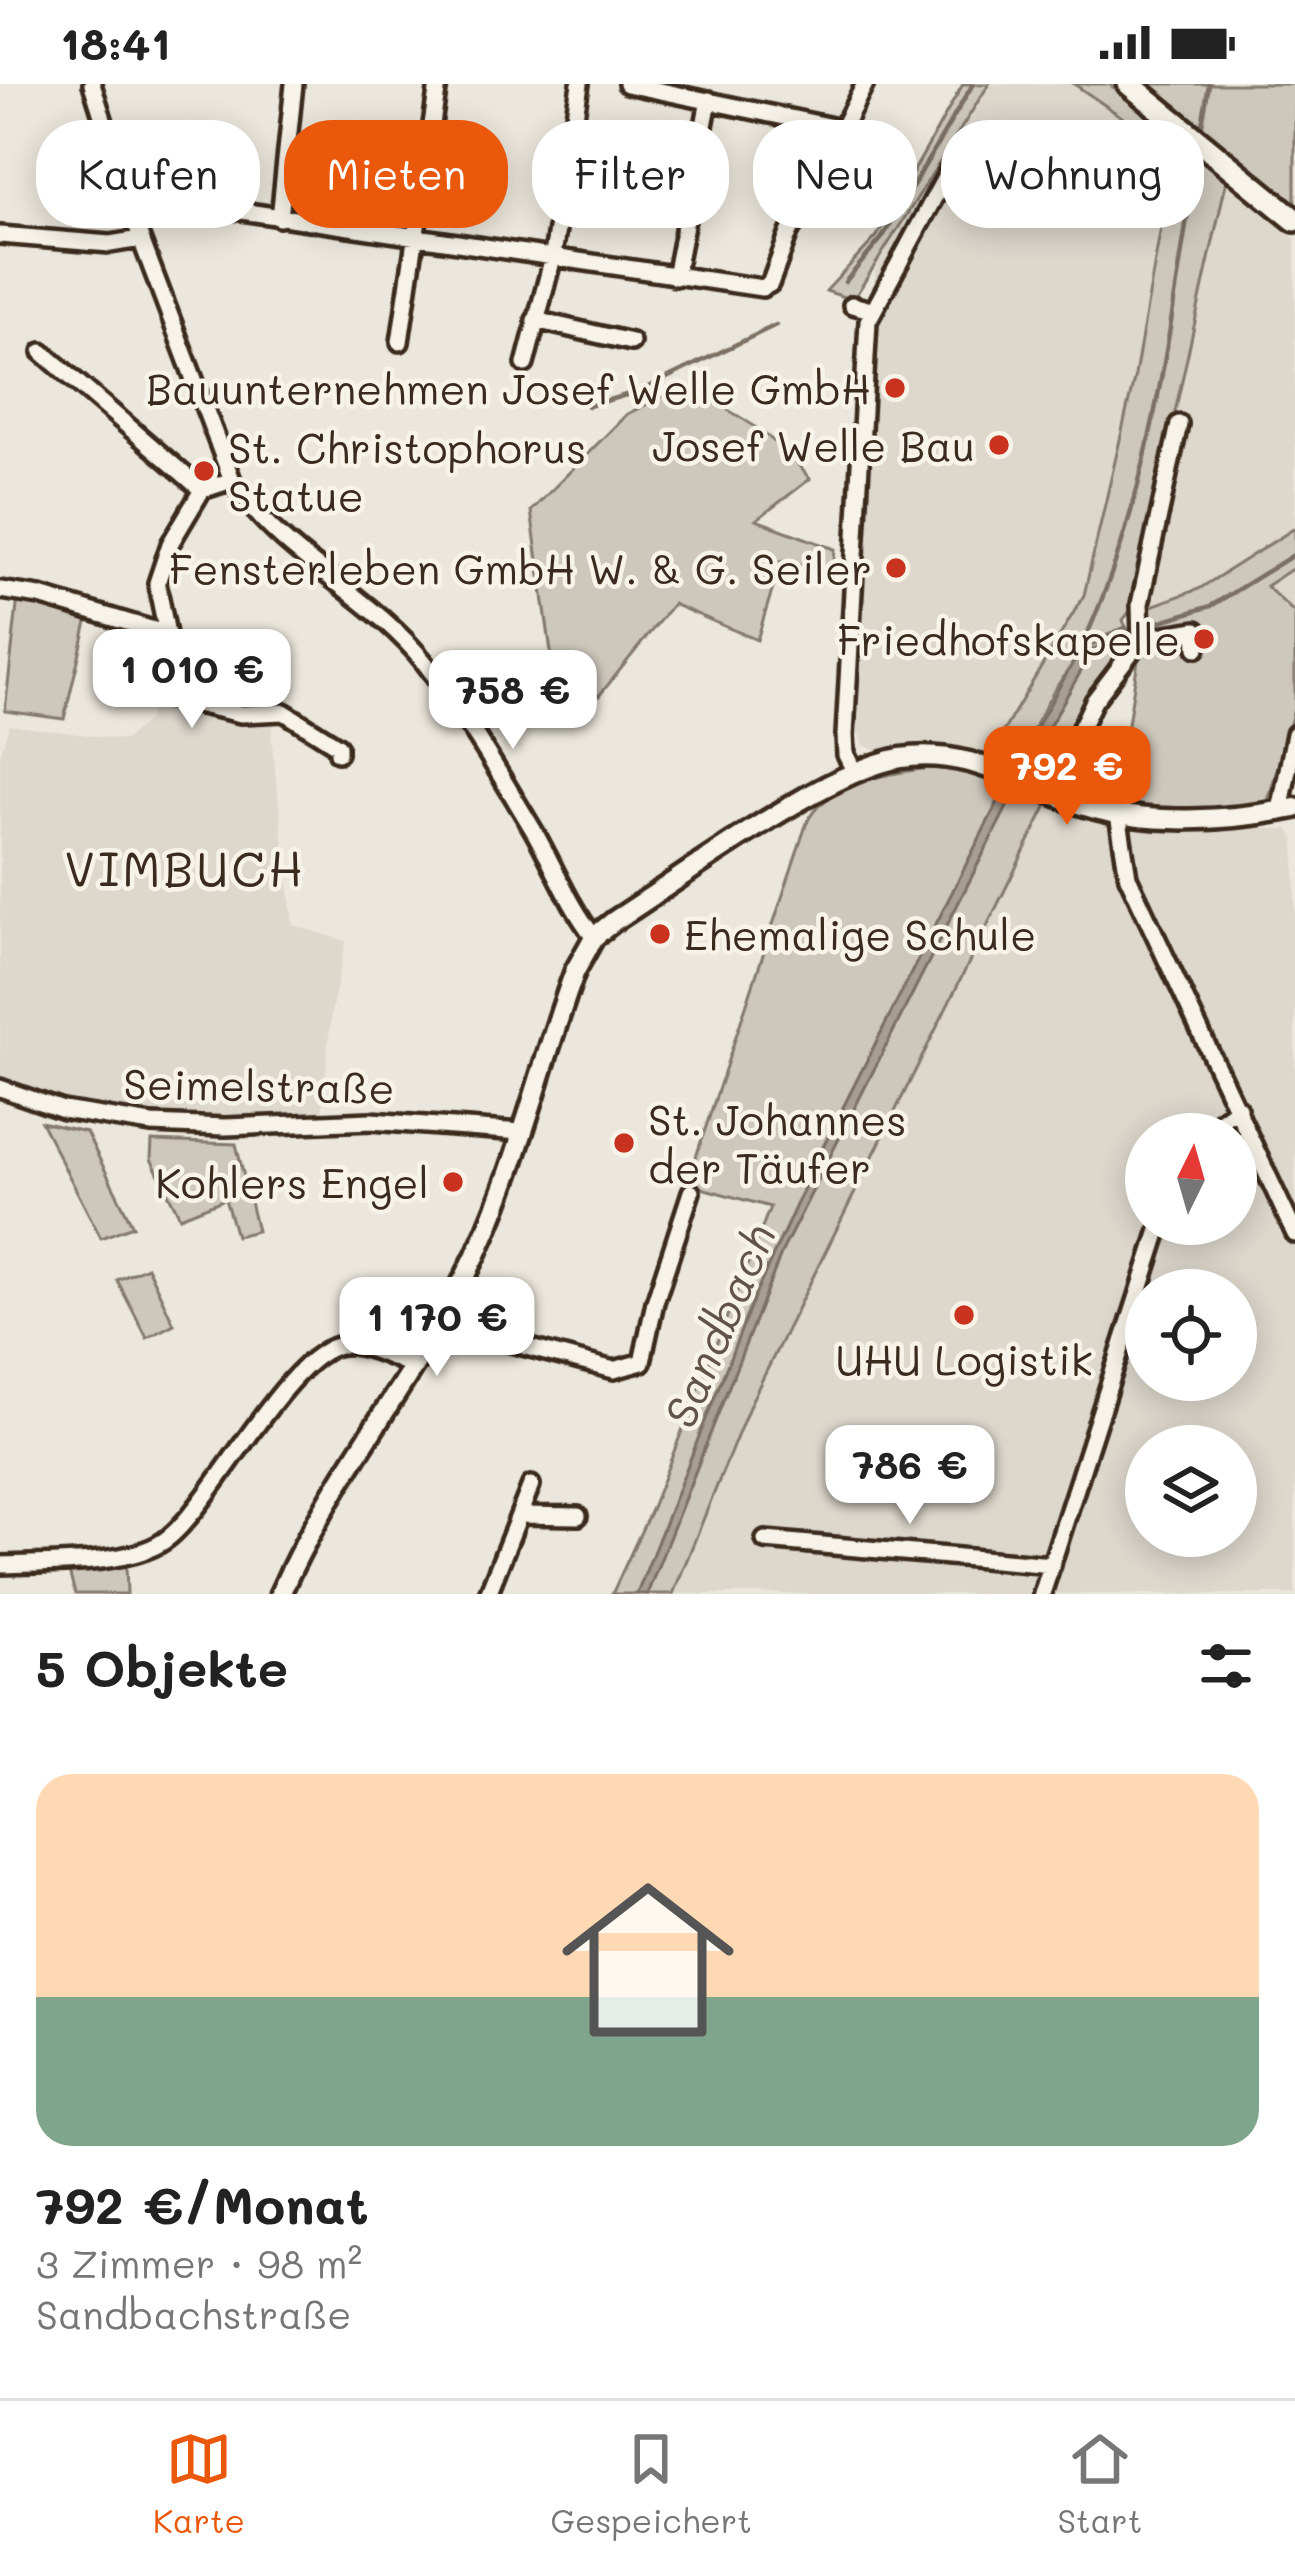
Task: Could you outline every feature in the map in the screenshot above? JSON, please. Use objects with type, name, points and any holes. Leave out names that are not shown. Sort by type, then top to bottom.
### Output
[{"type":"main road","points":[[1129,84],[1295,220]]},
{"type":"street","points":[[92,84],[104,120]]},
{"type":"street","points":[[280,218],[294,84]]},
{"type":"street","points":[[400,342],[438,84]]},
{"type":"street","points":[[525,364],[551,261],[580,84]]},
{"type":"street","points":[[627,84],[801,120]]},
{"type":"street","points":[[847,120],[865,84]]},
{"type":"street","points":[[675,277],[709,100]]},
{"type":"street","points":[[854,771],[846,755],[845,735],[871,310],[941,184]]},
{"type":"street","points":[[260,215],[551,261],[762,288],[770,284],[792,228]]},
{"type":"street","points":[[138,228],[232,480],[249,508],[422,659],[464,719],[594,937]]},
{"type":"street","points":[[0,235],[110,244],[142,239]]},
{"type":"street","points":[[852,305],[871,310]]},
{"type":"street","points":[[535,320],[631,342]]},
{"type":"street","points":[[42,352],[202,490]]},
{"type":"street","points":[[1041,790],[1142,632],[1179,424]]},
{"type":"street","points":[[232,480],[202,490],[170,544],[157,583],[170,644],[156,687],[160,696],[176,704],[241,714],[284,712],[338,746],[338,753]]},
{"type":"street","points":[[0,590],[40,596],[167,634]]},
{"type":"street","points":[[1142,632],[1196,630],[1197,648]]},
{"type":"street","points":[[280,1594],[439,1324],[484,1238],[575,971],[594,937],[854,771],[928,756],[972,761],[1041,790],[1118,814],[1208,817],[1287,810],[1295,734]]},
{"type":"street","points":[[1118,814],[1128,877],[1295,1234]]},
{"type":"street","name":"Seimelstraße","points":[[0,1088],[64,1110],[151,1124],[225,1127],[371,1121],[520,1132]]},
{"type":"street","points":[[1231,1113],[1238,1108]]},
{"type":"street","points":[[439,1324],[614,1370],[631,1368],[642,1362],[655,1302],[692,1192]]},
{"type":"street","points":[[1042,1594],[1154,1245]]},
{"type":"street","points":[[0,1565],[131,1555],[160,1544],[187,1522],[247,1434],[330,1348],[352,1345],[413,1366]]},
{"type":"street","points":[[488,1594],[531,1485]]},
{"type":"street","points":[[520,1515],[578,1516]]},
{"type":"street","points":[[765,1540],[1052,1564]]},
{"type":"shaded area","points":[[963,84],[989,84],[966,120],[943,120]]},
{"type":"shaded area","points":[[989,84],[1074,84],[1127,120],[967,120]]},
{"type":"shaded area","points":[[1074,84],[1109,84],[1154,120],[1126,120]]},
{"type":"shaded area","points":[[1144,84],[1295,84],[1295,208],[1204,133],[1204,120],[1188,120]]},
{"type":"shaded area","points":[[941,123],[941,160],[917,198],[917,165]]},
{"type":"shaded area","points":[[1204,160],[1227,178],[1131,610],[1123,620],[1126,627],[1086,650],[1071,666],[1014,768],[988,757],[1084,595],[1135,375],[1161,228],[1204,228]]},
{"type":"shaded area","points":[[941,162],[941,228],[1161,228],[1135,375],[1084,595],[988,757],[950,748],[877,751],[864,745],[858,732],[875,270],[901,228],[917,228],[917,201]]},
{"type":"shaded area","points":[[1227,178],[1295,239],[1295,528],[1199,589],[1131,610]]},
{"type":"shaded area","points":[[882,228],[898,228],[853,300],[826,291]]},
{"type":"shaded area","points":[[683,387],[752,425],[810,479],[756,520],[835,549],[833,572],[781,561],[757,640],[673,604],[599,696],[553,666],[531,511],[627,414]]},
{"type":"shaded area","points":[[1295,528],[1295,567],[1266,586],[1295,613],[1295,706],[1268,801],[1216,814],[1115,807],[1138,660],[1151,645],[1193,636],[1193,622],[1147,632],[1143,609],[1199,589]]},
{"type":"shaded area","points":[[1295,567],[1295,613],[1265,586]]},
{"type":"shaded area","points":[[18,597],[88,618],[64,719],[5,711]]},
{"type":"shaded area","points":[[1126,627],[1129,633],[1093,650],[1023,772],[1014,768],[1080,650]]},
{"type":"shaded area","points":[[1129,633],[1131,638],[1077,719],[1045,783],[1023,772],[1093,650]]},
{"type":"shaded area","points":[[151,710],[275,721],[271,735],[293,925],[346,941],[331,1012],[322,1115],[231,1120],[138,1116],[66,1103],[0,1081],[0,755],[9,725],[125,740],[149,720]]},
{"type":"shaded area","points":[[930,768],[963,771],[1006,786],[820,1153],[755,1295],[637,1594],[612,1594],[651,1510],[770,1207],[687,1184],[806,825],[815,810],[842,789]]},
{"type":"shaded area","points":[[1006,786],[1015,791],[783,1249],[647,1594],[637,1594],[755,1295],[820,1153]]},
{"type":"shaded area","points":[[1015,791],[1047,805],[751,1402],[673,1594],[647,1594],[783,1249]]},
{"type":"shaded area","points":[[1047,805],[1147,825],[1288,829],[1295,840],[1295,1594],[673,1594],[751,1402]]},
{"type":"shaded area","points":[[41,1122],[86,1132],[133,1226],[101,1238]]},
{"type":"shaded area","points":[[152,1141],[236,1144],[257,1231],[236,1236],[225,1199],[180,1217],[151,1159]]},
{"type":"shaded area","points":[[147,1267],[174,1324],[147,1338],[117,1280]]},
{"type":"shaded area","points":[[126,1563],[127,1594],[75,1594],[68,1568]]},
{"type":"waterway","points":[[845,282],[882,238],[973,84]]},
{"type":"waterway","points":[[1203,120],[1209,84]]},
{"type":"waterway","points":[[1087,650],[1086,637],[1110,579],[1145,458],[1186,228]]},
{"type":"waterway","points":[[588,406],[640,391],[776,325]]},
{"type":"waterway","name":"Sandbach","points":[[1145,626],[1211,606],[1295,554]]},
{"type":"place","name":"Bauunternehmen Josef Welle GmbH","points":[[895,388]]},
{"type":"place","name":"Josef Welle Bau","points":[[999,445]]},
{"type":"place","name":"St. Christophorus Statue","points":[[204,471]]},
{"type":"place","name":"Fensterleben GmbH W. & G. Seiler","points":[[896,568]]},
{"type":"place","name":"Friedhofskapelle","points":[[1204,639]]},
{"type":"place","name":"Ehemalige Schule","points":[[660,934]]},
{"type":"place","name":"St. Johannes der Täufer","points":[[624,1143]]},
{"type":"place","name":"Kohlers Engel","points":[[453,1182]]},
{"type":"place","name":"UHU Logistik","points":[[964,1315]]},
{"type":"district","name":"VIMBUCH","points":[[185,868]]}]
